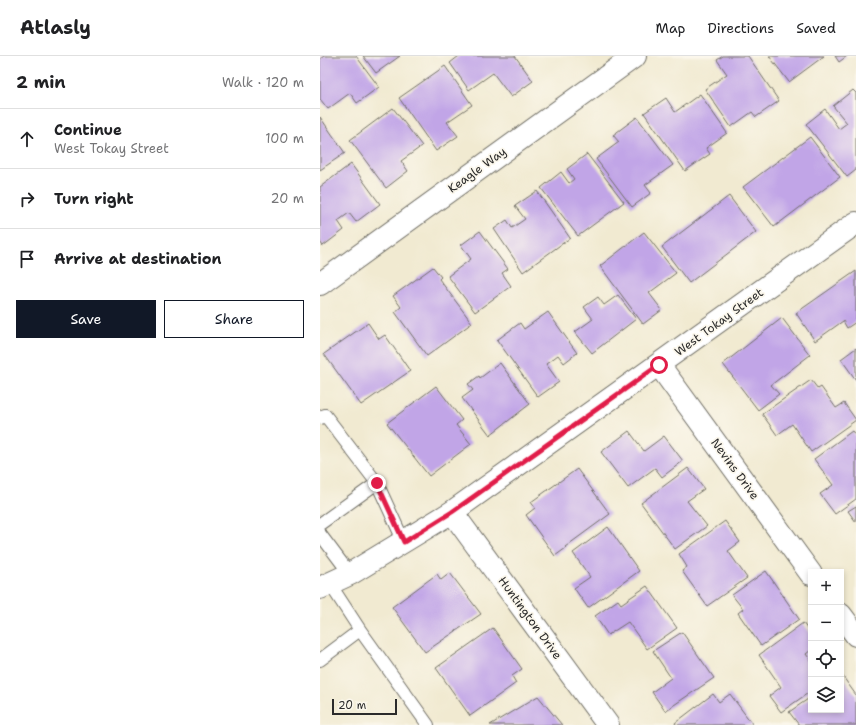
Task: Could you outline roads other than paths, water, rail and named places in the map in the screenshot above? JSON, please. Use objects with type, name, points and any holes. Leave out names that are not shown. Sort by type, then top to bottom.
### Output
[{"type":"street","name":"Keagle Way","points":[[320,284],[635,56]]},
{"type":"street","name":"West Tokay Street","points":[[325,586],[350,574],[452,512],[856,223]]},
{"type":"street","name":"Nevins Drive","points":[[659,365],[808,570]]},
{"type":"street","name":"Huntington Drive","points":[[452,512],[608,725]]},
{"type":"street","points":[[844,619],[856,635]]},
{"type":"lane","points":[[322,414],[377,483],[404,542]]},
{"type":"lane","points":[[320,524],[377,483]]},
{"type":"lane","points":[[320,534],[350,574]]},
{"type":"lane","points":[[325,586],[360,630],[428,725]]},
{"type":"lane","points":[[320,660],[360,630]]}]
